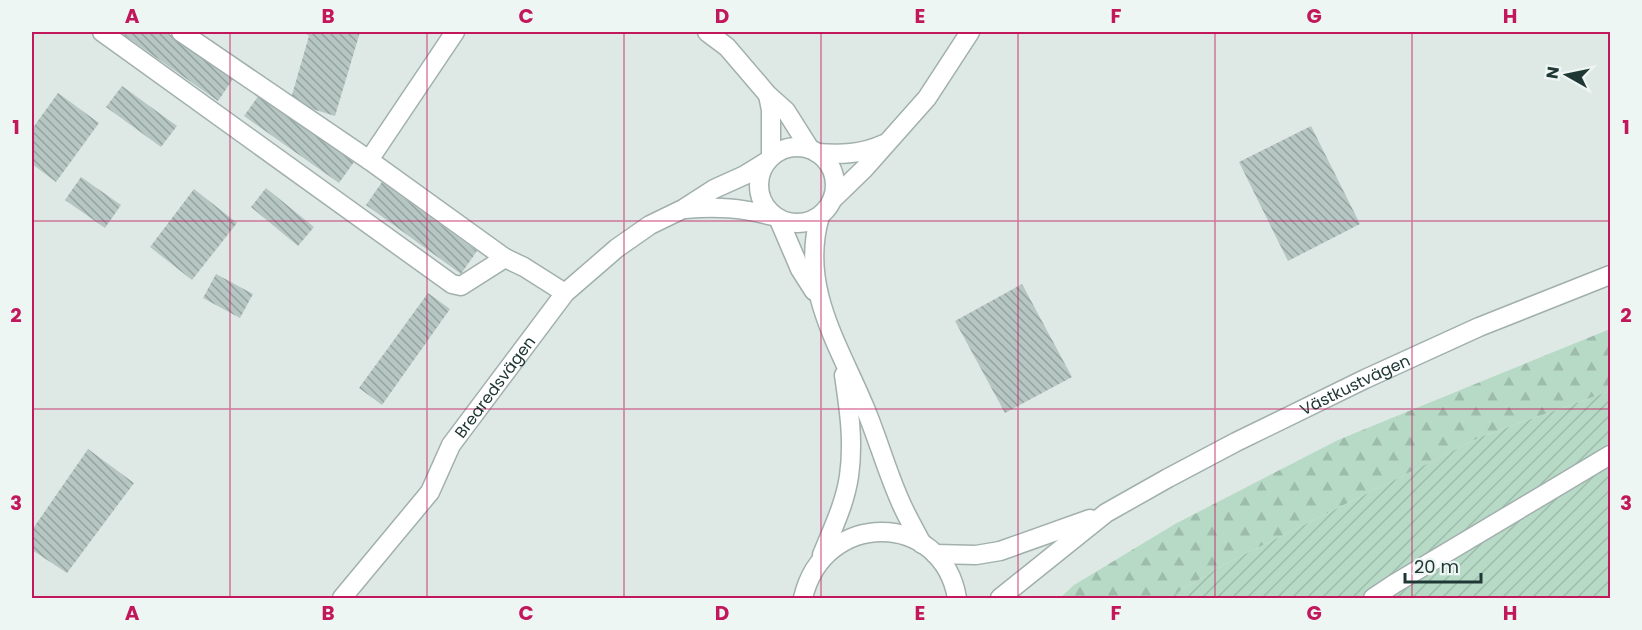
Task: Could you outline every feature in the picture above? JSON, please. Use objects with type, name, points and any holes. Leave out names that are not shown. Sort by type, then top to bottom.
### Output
[{"type":"street","points":[[102,32],[452,284],[461,286],[506,258]]},
{"type":"street","points":[[181,32],[369,160],[506,258],[565,293]]},
{"type":"street","points":[[369,160],[455,32]]},
{"type":"street","points":[[707,32],[727,47],[768,95],[786,111],[813,151],[833,154],[854,153],[873,149],[888,142]]},
{"type":"street","points":[[832,200],[835,187],[833,173],[827,161],[804,147],[790,147],[777,152],[769,159],[759,177],[758,186],[762,202],[766,210],[776,218],[802,224],[820,216],[832,200],[864,169],[927,98],[970,32]]},
{"type":"street","points":[[768,95],[771,110],[769,159]]},
{"type":"street","name":"Brearedsvägen","points":[[342,598],[430,492],[451,445],[565,293],[600,262],[650,225],[683,209],[714,189],[745,175],[769,159]]},
{"type":"street","name":"Brearedsvägen","points":[[683,209],[732,207],[776,218]]},
{"type":"street","points":[[819,301],[814,245],[820,216]]},
{"type":"street","points":[[776,218],[800,269],[819,301],[866,410],[901,504],[928,549],[949,573],[957,598]]},
{"type":"street","name":"Västkustvägen","points":[[1000,598],[1106,513],[1236,442],[1479,327],[1611,275]]},
{"type":"street","points":[[789,598],[810,576],[821,560],[838,517],[849,477],[850,419],[842,358]]},
{"type":"street","points":[[1373,598],[1399,591],[1611,455]]},
{"type":"street","name":"Västkustvägen","points":[[821,560],[845,540],[875,532],[899,534],[928,549],[976,555],[1000,551],[1106,513]]},
{"type":"street","points":[[803,598],[810,576]]},
{"type":"green space","points":[[1610,329],[1610,391],[1483,436],[1227,563],[1168,598],[1060,598],[1074,585],[1175,524],[1338,440]]},
{"type":"green space","points":[[1610,391],[1610,598],[1168,598],[1227,563],[1483,436]]},
{"type":"building","points":[[126,32],[166,32],[233,79],[218,101],[124,35]]},
{"type":"building","points":[[304,32],[360,32],[335,116],[290,102],[309,36]]},
{"type":"building","points":[[122,86],[177,126],[161,147],[106,107]]},
{"type":"building","points":[[58,93],[99,123],[56,182],[32,164],[32,129]]},
{"type":"building","points":[[259,95],[354,162],[339,183],[244,116]]},
{"type":"building","points":[[1311,126],[1360,224],[1288,261],[1239,162]]},
{"type":"building","points":[[81,177],[121,205],[105,228],[65,200]]},
{"type":"building","points":[[382,182],[477,251],[461,274],[366,205]]},
{"type":"building","points":[[266,188],[314,227],[298,246],[251,207]]},
{"type":"building","points":[[194,189],[237,223],[192,280],[150,247]]},
{"type":"building","points":[[216,274],[253,294],[240,318],[203,298]]},
{"type":"building","points":[[1022,284],[1072,377],[1005,413],[955,321]]},
{"type":"building","points":[[428,293],[450,309],[382,405],[359,388]]},
{"type":"building","points":[[88,449],[134,483],[67,573],[32,550],[32,530]]}]
